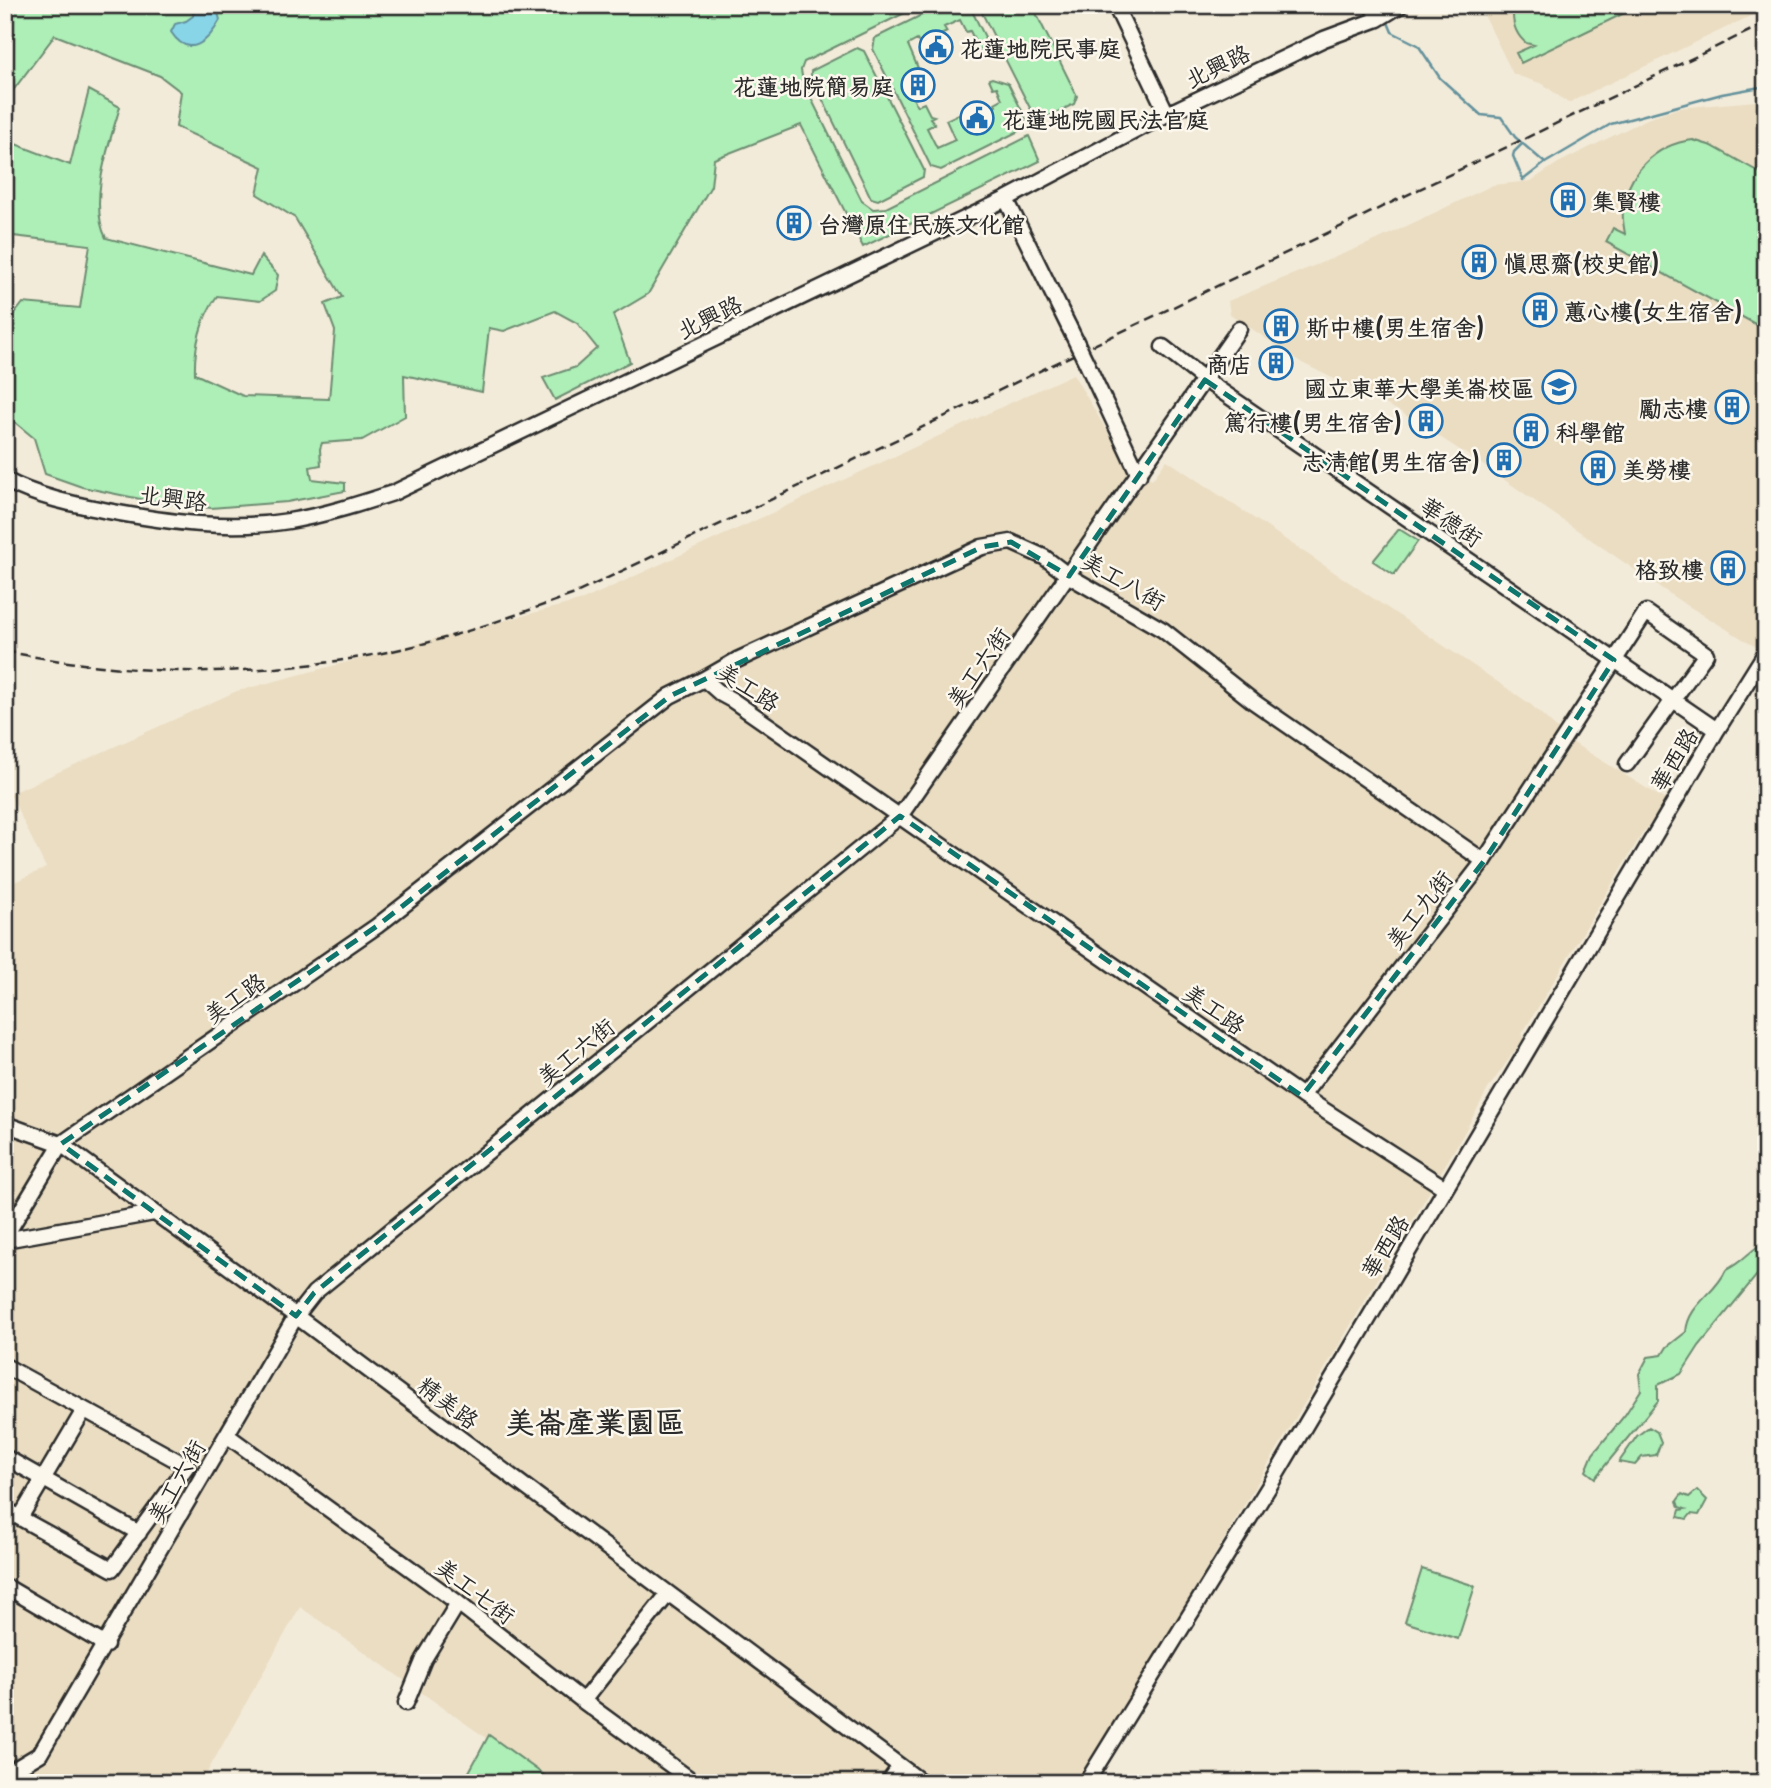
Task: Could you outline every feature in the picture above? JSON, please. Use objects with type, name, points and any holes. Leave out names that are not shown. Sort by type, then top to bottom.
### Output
[{"type":"street","name":"北興路","points":[[5,480],[65,502],[170,522],[229,525],[286,522],[342,510],[393,493],[1006,199],[1167,114],[1375,12],[1401,5]]},
{"type":"street","points":[[1109,6],[1167,114]]},
{"type":"street","points":[[1006,199],[1139,475]]},
{"type":"street","name":"美工六街","points":[[5,1776],[40,1754],[296,1316],[314,1293],[900,816],[1239,329]]},
{"type":"street","name":"華德街","points":[[1163,346],[1205,380],[1717,730]]},
{"type":"street","name":"美工八街","points":[[704,678],[737,660],[982,547],[1011,542],[1044,557],[1069,576],[1163,630],[1254,702],[1484,861]]},
{"type":"street","name":"美工九街","points":[[1302,1096],[1484,861],[1646,612],[1706,654],[1674,702]]},
{"type":"street","name":"華西路","points":[[1086,1783],[1270,1485],[1717,730],[1766,652]]},
{"type":"street","name":"美工路","points":[[5,1239],[61,1144],[377,926],[670,696],[704,678],[721,694],[1302,1096],[1446,1188]]},
{"type":"street","points":[[1627,764],[1674,702]]},
{"type":"street","name":"精美路","points":[[5,1124],[61,1144],[923,1783]]},
{"type":"street","points":[[5,1239],[154,1213]]},
{"type":"street","points":[[5,1366],[187,1466],[112,1569],[5,1509]]},
{"type":"street","points":[[20,1518],[85,1410]]},
{"type":"street","name":"美工七街","points":[[228,1436],[458,1603],[583,1701],[695,1783]]},
{"type":"street","points":[[5,1457],[139,1533]]},
{"type":"street","points":[[5,1586],[106,1645]]},
{"type":"street","points":[[583,1701],[668,1594]]},
{"type":"street","points":[[406,1703],[424,1658],[458,1603]]},
{"type":"street","points":[[888,1783],[900,1766]]},
{"type":"highlighted area","points":[[1205,380],[1614,660],[1484,861],[1302,1096],[900,816],[314,1293],[296,1316],[61,1144],[377,926],[670,696],[982,547],[1011,542],[1069,576]]},
{"type":"shaded area","points":[[1479,5],[1754,5],[1757,13],[1568,103],[1543,84],[1513,74]]},
{"type":"shaded area","name":"國立東華大學美崙校區","points":[[1766,100],[1766,642],[1761,650],[1680,601],[1401,412],[1302,363],[1230,314],[1228,301],[1377,240],[1493,185],[1531,181],[1558,163],[1647,119],[1679,108]]},
{"type":"shaded area","name":"美崙產業園區","points":[[1073,374],[1128,466],[1152,480],[1167,460],[1529,703],[1572,742],[1667,801],[1642,834],[1522,1034],[1523,1039],[1488,1089],[1080,1783],[550,1783],[300,1607],[201,1783],[5,1783],[5,886],[46,868],[10,794],[237,691],[583,600]]},
{"type":"green space","points":[[5,5],[921,5],[804,62],[801,70],[803,82],[862,201],[873,209],[886,208],[1029,136],[1040,161],[863,247],[801,125],[714,159],[711,186],[648,294],[613,315],[630,362],[555,400],[543,378],[576,367],[597,348],[577,323],[555,311],[504,331],[489,328],[482,392],[404,375],[405,416],[362,440],[322,443],[321,465],[310,467],[312,479],[345,483],[345,491],[287,502],[211,508],[145,500],[82,487],[45,474],[34,438],[5,414],[5,326],[23,303],[80,308],[90,245],[5,235],[5,140],[70,165],[89,90],[120,107],[106,155],[100,190],[101,224],[106,238],[251,275],[261,256],[278,275],[275,291],[260,301],[217,296],[200,333],[195,374],[243,396],[329,399],[335,331],[325,304],[342,297],[295,218],[257,194],[263,167],[176,127],[181,92],[160,76],[55,35],[5,101]]},
{"type":"green space","points":[[942,5],[969,5],[985,37],[980,53],[977,54],[973,45],[976,43],[970,31],[966,32],[960,20],[944,27],[947,32],[920,45],[917,40],[908,45],[918,68],[912,75],[913,78],[905,82],[917,106],[924,103],[930,115],[934,116],[930,118],[935,124],[927,128],[937,148],[955,140],[946,120],[963,112],[967,127],[971,127],[982,125],[990,118],[992,115],[984,106],[988,105],[991,109],[1002,99],[997,87],[993,88],[989,79],[992,78],[1008,83],[1026,119],[1023,129],[941,170],[931,167],[873,49],[875,38]]},
{"type":"green space","points":[[978,5],[1032,5],[1077,96],[1074,104],[1043,119],[1034,116]]},
{"type":"green space","points":[[1514,5],[1641,5],[1521,63],[1516,53],[1534,45],[1526,43],[1516,31],[1513,21]]},
{"type":"green space","points":[[857,48],[864,51],[924,170],[923,177],[878,200],[871,198],[811,76],[811,71]]},
{"type":"green space","points":[[1693,140],[1712,146],[1766,176],[1766,330],[1606,242],[1613,228],[1625,234],[1625,198],[1636,174],[1645,163],[1666,148]]},
{"type":"green space","points":[[1399,529],[1418,541],[1394,575],[1373,561]]},
{"type":"green space","points":[[1761,1244],[1766,1251],[1766,1264],[1699,1346],[1681,1374],[1658,1385],[1658,1401],[1595,1478],[1586,1471],[1593,1454],[1625,1415],[1641,1390],[1639,1374],[1648,1357],[1662,1355],[1667,1347],[1686,1332],[1692,1314],[1726,1270]]},
{"type":"green space","points":[[1649,1427],[1657,1432],[1661,1442],[1656,1455],[1642,1457],[1635,1465],[1619,1462],[1637,1436]]},
{"type":"green space","points":[[1697,1490],[1707,1500],[1699,1515],[1691,1514],[1687,1519],[1678,1517],[1680,1510],[1685,1509],[1679,1507],[1677,1501],[1682,1494],[1689,1497]]},
{"type":"green space","points":[[1422,1569],[1475,1586],[1458,1639],[1405,1622]]},
{"type":"green space","points":[[489,1735],[555,1783],[463,1783]]},
{"type":"water","points":[[194,5],[216,5],[220,20],[210,35],[192,46],[185,45],[171,32],[175,24],[193,16]]},
{"type":"waterway","points":[[1387,20],[1392,32],[1418,45],[1440,78],[1481,115],[1501,117],[1515,137],[1545,163],[1611,124],[1722,94],[1766,86]]},
{"type":"waterway","points":[[1522,144],[1513,156],[1523,180],[1545,163]]},
{"type":"railway","points":[[5,651],[110,667],[216,671],[269,669],[374,655],[426,643],[572,595],[1766,23]]},
{"type":"place","name":"花蓮地院民事庭","points":[[936,47]]},
{"type":"place","name":"花蓮地院簡易庭","points":[[918,85]]},
{"type":"place","name":"花蓮地院國民法官庭","points":[[977,118]]},
{"type":"place","name":"集賢樓","points":[[1568,200]]},
{"type":"place","name":"台灣原住民族文化館","points":[[794,223]]},
{"type":"place","name":"慎思齋(校史館)","points":[[1479,262]]},
{"type":"place","name":"蕙心樓(女生宿舍)","points":[[1540,310]]},
{"type":"place","name":"斯中樓(男生宿舍)","points":[[1281,326]]},
{"type":"place","name":"商店","points":[[1276,363]]},
{"type":"place","name":"國立東華大學美崙校區","points":[[1559,387]]},
{"type":"place","name":"勵志樓","points":[[1732,407]]},
{"type":"place","name":"篤行樓(男生宿舍)","points":[[1426,421]]},
{"type":"place","name":"科學館","points":[[1531,431]]},
{"type":"place","name":"志清館(男生宿舍)","points":[[1504,460]]},
{"type":"place","name":"美勞樓","points":[[1598,468]]},
{"type":"place","name":"格致樓","points":[[1728,568]]},
{"type":"district","name":"美崙產業園區","points":[[595,1420]]}]
